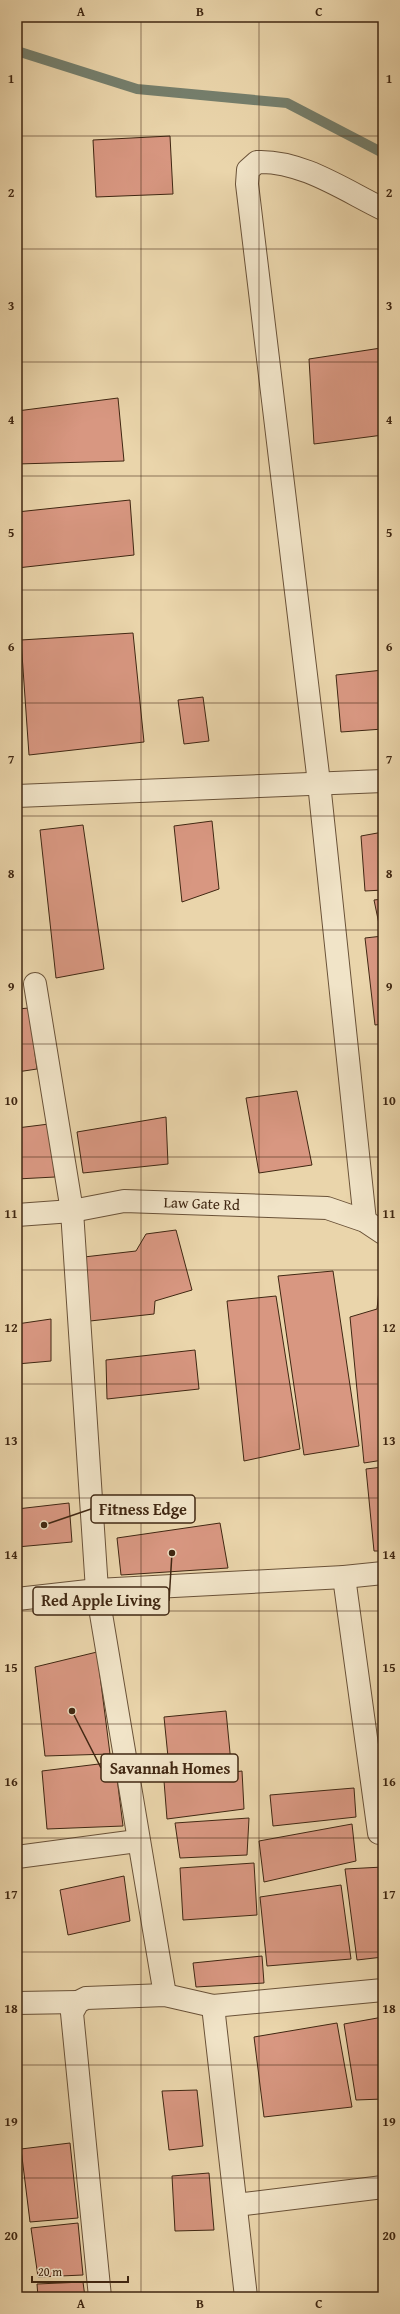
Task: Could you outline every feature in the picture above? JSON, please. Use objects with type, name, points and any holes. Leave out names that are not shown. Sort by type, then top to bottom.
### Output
[{"type":"street","points":[[365,1221],[319,783],[247,184],[248,170],[257,162],[270,162],[287,165],[312,174],[383,210]]},
{"type":"street","points":[[17,796],[383,781]]},
{"type":"street","points":[[35,984],[72,1211],[97,1590],[165,1995]]},
{"type":"street","name":"Law Gate Rd","points":[[17,1215],[72,1211],[124,1200],[327,1208],[365,1221],[383,1233]]},
{"type":"street","points":[[17,1599],[97,1590],[344,1577],[383,1573]]},
{"type":"street","points":[[344,1577],[379,1833]]},
{"type":"street","points":[[17,1857],[138,1841]]},
{"type":"street","points":[[17,2003],[78,2002],[86,1998],[165,1995],[213,2006],[383,1990]]},
{"type":"street","points":[[78,2002],[72,2013],[100,2297]]},
{"type":"street","points":[[213,2006],[246,2297]]},
{"type":"street","points":[[236,2205],[383,2187]]},
{"type":"building","points":[[170,136],[173,194],[96,197],[93,140]]},
{"type":"building","points":[[381,348],[380,385],[383,385],[383,435],[314,444],[309,359]]},
{"type":"building","points":[[118,398],[124,461],[17,464],[17,411]]},
{"type":"building","points":[[130,500],[134,555],[17,568],[17,512]]},
{"type":"building","points":[[133,633],[144,742],[29,755],[21,640]]},
{"type":"building","points":[[383,670],[383,729],[341,732],[336,675]]},
{"type":"building","points":[[203,697],[209,741],[184,744],[178,700]]},
{"type":"building","points":[[212,821],[219,889],[182,902],[174,826]]},
{"type":"building","points":[[83,825],[104,969],[56,978],[40,830]]},
{"type":"building","points":[[383,832],[383,890],[365,891],[361,836]]},
{"type":"building","points":[[383,899],[383,923],[379,924],[374,900]]},
{"type":"building","points":[[383,936],[383,1024],[375,1025],[365,938]]},
{"type":"building","points":[[29,1008],[37,1069],[17,1072],[17,1009]]},
{"type":"building","points":[[297,1091],[312,1165],[259,1173],[246,1098]]},
{"type":"building","points":[[166,1117],[168,1164],[83,1173],[77,1132]]},
{"type":"building","points":[[49,1124],[55,1177],[17,1179],[17,1128]]},
{"type":"building","points":[[176,1230],[192,1290],[155,1301],[154,1314],[90,1321],[84,1257],[136,1251],[146,1234]]},
{"type":"building","points":[[333,1271],[359,1446],[304,1455],[278,1276]]},
{"type":"building","points":[[383,1289],[383,1460],[364,1463],[350,1317],[377,1309],[379,1290]]},
{"type":"building","points":[[276,1296],[300,1449],[244,1461],[227,1301]]},
{"type":"building","points":[[51,1319],[51,1361],[17,1364],[17,1324]]},
{"type":"building","points":[[195,1350],[199,1389],[107,1399],[106,1360]]},
{"type":"building","points":[[383,1467],[383,1551],[374,1551],[366,1469]]},
{"type":"building","points":[[69,1503],[72,1542],[17,1547],[17,1509]]},
{"type":"building","points":[[220,1523],[228,1568],[121,1575],[117,1538]]},
{"type":"building","points":[[97,1652],[110,1754],[45,1756],[35,1667]]},
{"type":"building","points":[[226,1711],[231,1763],[169,1767],[164,1717]]},
{"type":"building","points":[[115,1762],[123,1826],[47,1829],[42,1771]]},
{"type":"building","points":[[242,1771],[244,1809],[167,1819],[164,1781]]},
{"type":"building","points":[[354,1788],[356,1817],[273,1826],[270,1795]]},
{"type":"building","points":[[249,1818],[247,1855],[180,1858],[175,1823]]},
{"type":"building","points":[[352,1824],[356,1861],[264,1882],[259,1841]]},
{"type":"building","points":[[254,1863],[257,1915],[183,1920],[180,1868]]},
{"type":"building","points":[[383,1867],[383,1957],[357,1960],[345,1869]]},
{"type":"building","points":[[124,1876],[130,1921],[68,1935],[60,1890]]},
{"type":"building","points":[[341,1885],[351,1959],[267,1966],[260,1897]]},
{"type":"building","points":[[262,1956],[264,1983],[196,1987],[193,1963]]},
{"type":"building","points":[[383,2017],[383,2099],[356,2100],[344,2024]]},
{"type":"building","points":[[337,2023],[352,2107],[264,2117],[254,2037]]},
{"type":"building","points":[[197,2090],[203,2146],[169,2150],[162,2091]]},
{"type":"building","points":[[70,2143],[78,2218],[30,2222],[21,2149]]},
{"type":"building","points":[[209,2173],[214,2230],[175,2231],[172,2176]]},
{"type":"building","points":[[78,2223],[83,2275],[38,2277],[31,2228]]},
{"type":"building","points":[[83,2282],[85,2297],[38,2297],[37,2284]]},
{"type":"waterway","points":[[17,51],[137,89],[287,103],[383,153]]},
{"type":"place","name":"Fitness Edge","points":[[44,1525]]},
{"type":"place","name":"Red Apple Living","points":[[172,1553]]},
{"type":"place","name":"Savannah Homes","points":[[72,1711]]}]
